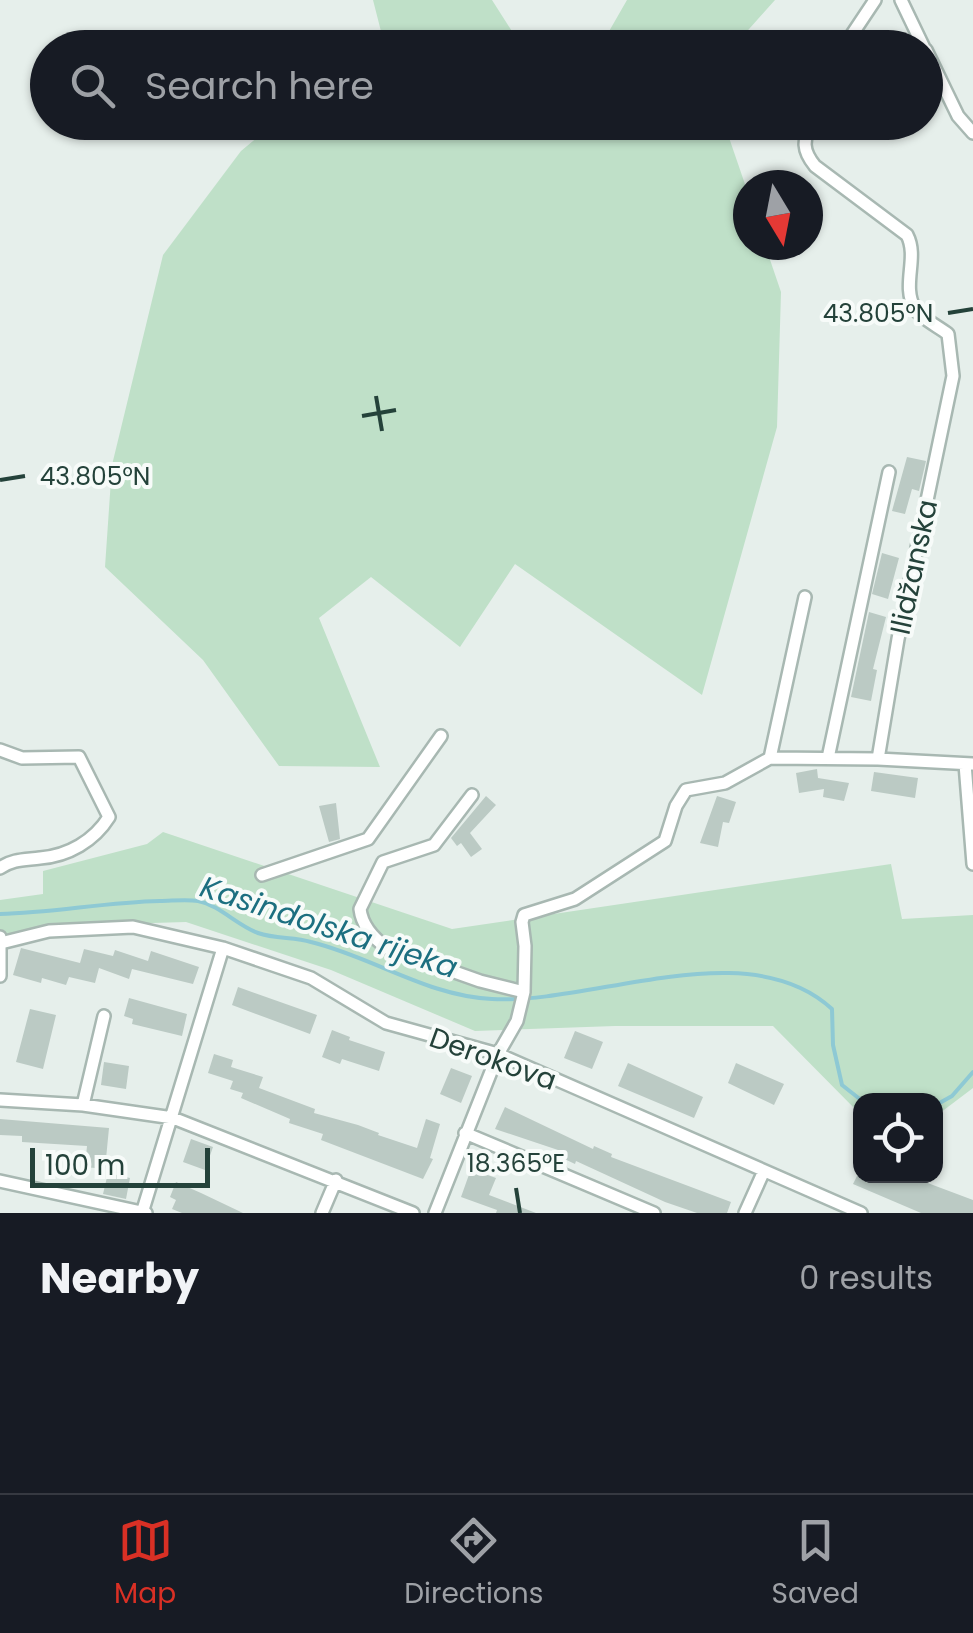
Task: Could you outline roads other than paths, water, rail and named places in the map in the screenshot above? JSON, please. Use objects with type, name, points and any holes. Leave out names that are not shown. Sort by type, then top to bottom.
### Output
[{"type":"street","points":[[854,30],[875,0]]},
{"type":"street","points":[[901,0],[916,30]]},
{"type":"street","points":[[943,86],[958,116],[973,133]]},
{"type":"street","name":"Ilidžanska","points":[[804,140],[804,152],[815,166],[908,235],[913,245],[908,291],[917,313],[948,334],[954,376],[898,639],[878,759]]},
{"type":"street","name":"Ilidžanska","points":[[828,758],[889,472]]},
{"type":"street","points":[[770,758],[805,597]]},
{"type":"street","points":[[262,875],[368,839],[442,736]]},
{"type":"street","points":[[0,750],[22,758],[79,757],[109,817],[98,834],[80,846],[46,858],[11,860],[0,868]]},
{"type":"street","points":[[434,1213],[498,1054],[518,1021],[524,992],[524,915],[575,899],[665,841],[676,806],[686,790],[725,783],[770,758],[969,764],[973,864]]},
{"type":"street","points":[[472,795],[434,845],[383,862],[360,909],[375,940],[386,948],[524,992]]},
{"type":"street","points":[[368,839],[383,862]]},
{"type":"street","name":"Derokova","points":[[0,940],[49,931],[133,927],[223,948],[311,978],[386,1023],[498,1054],[861,1213]]},
{"type":"street","points":[[0,940],[0,976]]},
{"type":"street","points":[[0,1181],[143,1212],[223,948]]},
{"type":"street","points":[[83,1106],[104,1016]]},
{"type":"street","points":[[0,1100],[173,1118],[413,1213]]},
{"type":"street","points":[[465,1133],[654,1213]]},
{"type":"street","points":[[745,1213],[763,1172]]},
{"type":"street","points":[[322,1213],[336,1180]]},
{"type":"waterway","name":"Kasindolska rijeka","points":[[0,914],[198,901],[258,933],[311,942],[445,991],[492,999],[532,998],[668,977],[758,975],[797,986],[832,1009],[833,1045],[842,1085],[853,1094]]},
{"type":"waterway","name":"Kasindolska rijeka","points":[[943,1101],[973,1072]]}]
